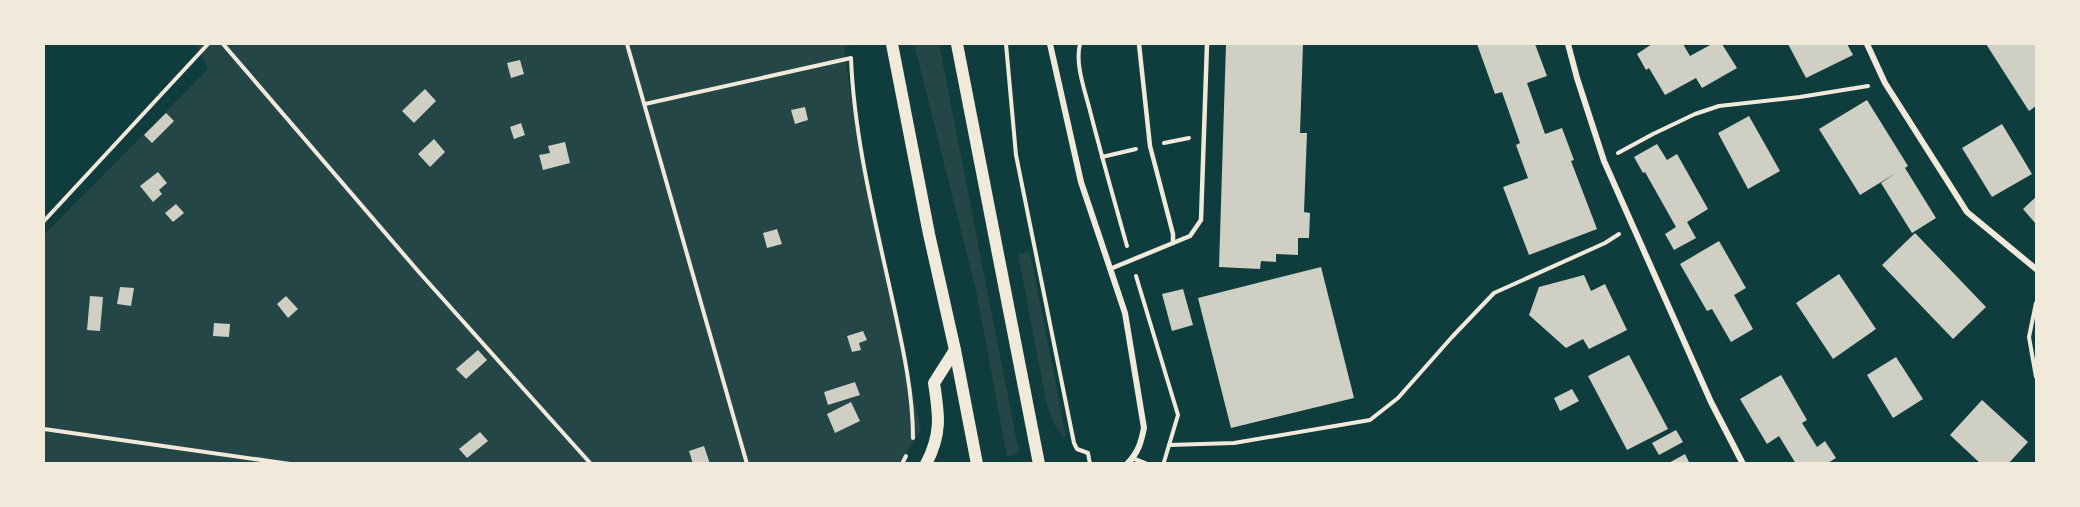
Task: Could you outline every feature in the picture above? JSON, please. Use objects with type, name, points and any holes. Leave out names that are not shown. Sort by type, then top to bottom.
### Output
[{"type":"main road","points":[[892,44],[977,464]]},
{"type":"main road","points":[[957,44],[1039,464]]},
{"type":"main road","points":[[927,464],[936,443],[939,418],[934,383],[955,350]]},
{"type":"street","points":[[1050,44],[1082,182],[1125,314],[1144,428],[1141,445],[1126,464]]},
{"type":"street","points":[[1568,44],[1604,161],[1711,402],[1743,464]]},
{"type":"street","points":[[1867,44],[1885,83],[1967,212],[2037,269]]},
{"type":"lane","points":[[1139,44],[1149,146],[1173,234],[1173,243]]},
{"type":"lane","points":[[1110,269],[1190,236],[1201,220],[1207,44]]},
{"type":"lane","points":[[1132,458],[1147,464]]},
{"type":"path","points":[[44,222],[208,44]]},
{"type":"path","points":[[223,44],[418,271],[591,464]]},
{"type":"path","points":[[627,44],[747,464]]},
{"type":"path","points":[[1006,44],[1016,155],[1071,431],[1077,448],[1088,453],[1090,464]]},
{"type":"path","points":[[1080,44],[1078,50],[1080,69],[1102,158],[1178,415],[1163,464]]},
{"type":"path","points":[[645,104],[851,58],[852,92],[876,226],[901,338],[913,410],[914,444]]},
{"type":"path","points":[[1604,161],[1674,124],[1719,106],[1800,97],[1885,83]]},
{"type":"path","points":[[1169,445],[1234,443],[1370,420],[1398,398],[1494,293],[1605,243]]},
{"type":"path","points":[[2037,303],[2029,337],[2037,377]]},
{"type":"path","points":[[44,429],[290,464]]},
{"type":"path","points":[[902,464],[908,454]]},
{"type":"shaded area","points":[[196,44],[858,44],[844,47],[857,140],[921,430],[900,463],[44,464],[44,235],[208,69]]},
{"type":"shaded area","points":[[914,44],[939,44],[1019,453],[1007,457],[976,290]]},
{"type":"shaded area","points":[[1030,252],[1066,436],[1063,437],[1054,424],[1046,401],[1018,254]]},
{"type":"building","points":[[1226,44],[1303,44],[1300,133],[1307,133],[1304,212],[1310,213],[1309,238],[1298,238],[1298,255],[1276,254],[1276,262],[1261,261],[1260,269],[1219,267]]},
{"type":"building","points":[[1477,44],[1535,44],[1547,76],[1527,83],[1545,134],[1562,128],[1574,160],[1571,161],[1597,229],[1529,255],[1503,187],[1528,178],[1516,145],[1520,143],[1502,92],[1495,94]]},
{"type":"building","points":[[1652,44],[1683,44],[1690,56],[1712,44],[1722,44],[1737,68],[1702,88],[1696,78],[1665,95],[1649,68],[1646,70],[1637,54]]},
{"type":"building","points":[[1788,44],[1847,44],[1853,55],[1806,78]]},
{"type":"building","points":[[1986,44],[2036,44],[2036,106],[2029,111]]},
{"type":"building","points":[[520,60],[524,74],[511,78],[507,63]]},
{"type":"building","points":[[425,89],[436,101],[414,123],[402,111]]},
{"type":"building","points":[[1867,100],[1908,166],[1905,168],[1936,218],[1912,233],[1881,183],[1896,173],[1860,195],[1819,129]]},
{"type":"building","points":[[805,107],[808,120],[795,124],[791,110]]},
{"type":"building","points":[[166,113],[174,121],[152,143],[144,135]]},
{"type":"building","points":[[1749,116],[1780,171],[1748,189],[1718,133]]},
{"type":"building","points":[[521,123],[525,135],[514,139],[510,127]]},
{"type":"building","points":[[2002,124],[2032,174],[1992,197],[1962,148]]},
{"type":"building","points":[[434,139],[445,152],[430,167],[418,154]]},
{"type":"building","points":[[565,142],[570,163],[543,170],[539,155],[550,153],[548,146]]},
{"type":"building","points":[[1657,144],[1667,160],[1677,154],[1708,209],[1687,222],[1696,238],[1674,250],[1665,234],[1676,227],[1634,157]]},
{"type":"building","points":[[158,172],[167,183],[159,190],[162,194],[153,202],[140,186]]},
{"type":"building","points":[[2036,197],[2036,224],[2023,209]]},
{"type":"building","points":[[176,204],[184,213],[173,222],[165,213]]},
{"type":"building","points":[[777,229],[782,244],[767,248],[763,233]]},
{"type":"building","points":[[1915,233],[1986,307],[1953,339],[1882,265]]},
{"type":"building","points":[[1719,241],[1746,288],[1734,295],[1753,329],[1731,342],[1712,309],[1707,311],[1680,264]]},
{"type":"building","points":[[1321,267],[1354,398],[1231,428],[1198,298]]},
{"type":"building","points":[[1839,274],[1876,329],[1833,359],[1796,303]]},
{"type":"building","points":[[1584,275],[1591,291],[1605,284],[1627,330],[1589,349],[1583,339],[1566,348],[1529,315],[1539,287]]},
{"type":"building","points":[[120,287],[134,288],[131,306],[117,304]]},
{"type":"building","points":[[1183,289],[1193,325],[1172,331],[1162,294]]},
{"type":"building","points":[[90,296],[103,297],[100,331],[87,330]]},
{"type":"building","points":[[286,296],[298,309],[288,318],[277,304]]},
{"type":"building","points":[[214,323],[230,324],[229,337],[213,336]]},
{"type":"building","points":[[863,331],[867,340],[859,343],[861,350],[852,352],[847,336]]},
{"type":"building","points":[[478,350],[487,360],[466,379],[456,369]]},
{"type":"building","points":[[1629,355],[1668,429],[1627,450],[1588,376]]},
{"type":"building","points":[[1896,357],[1923,399],[1893,418],[1867,375]]},
{"type":"building","points":[[1781,375],[1807,420],[1802,423],[1817,447],[1825,441],[1836,458],[1826,464],[1796,464],[1779,436],[1767,444],[1740,399]]},
{"type":"building","points":[[855,382],[860,395],[828,405],[824,392]]},
{"type":"building","points":[[1572,389],[1579,401],[1560,411],[1554,398]]},
{"type":"building","points":[[1982,400],[2028,442],[2008,464],[1981,464],[1950,435]]},
{"type":"building","points":[[851,402],[860,421],[835,433],[827,414]]},
{"type":"building","points":[[1676,430],[1683,442],[1659,455],[1652,443]]},
{"type":"building","points":[[480,432],[488,441],[467,458],[459,449]]},
{"type":"building","points":[[704,446],[710,464],[693,464],[689,451]]},
{"type":"building","points":[[1685,454],[1690,464],[1667,464]]}]
